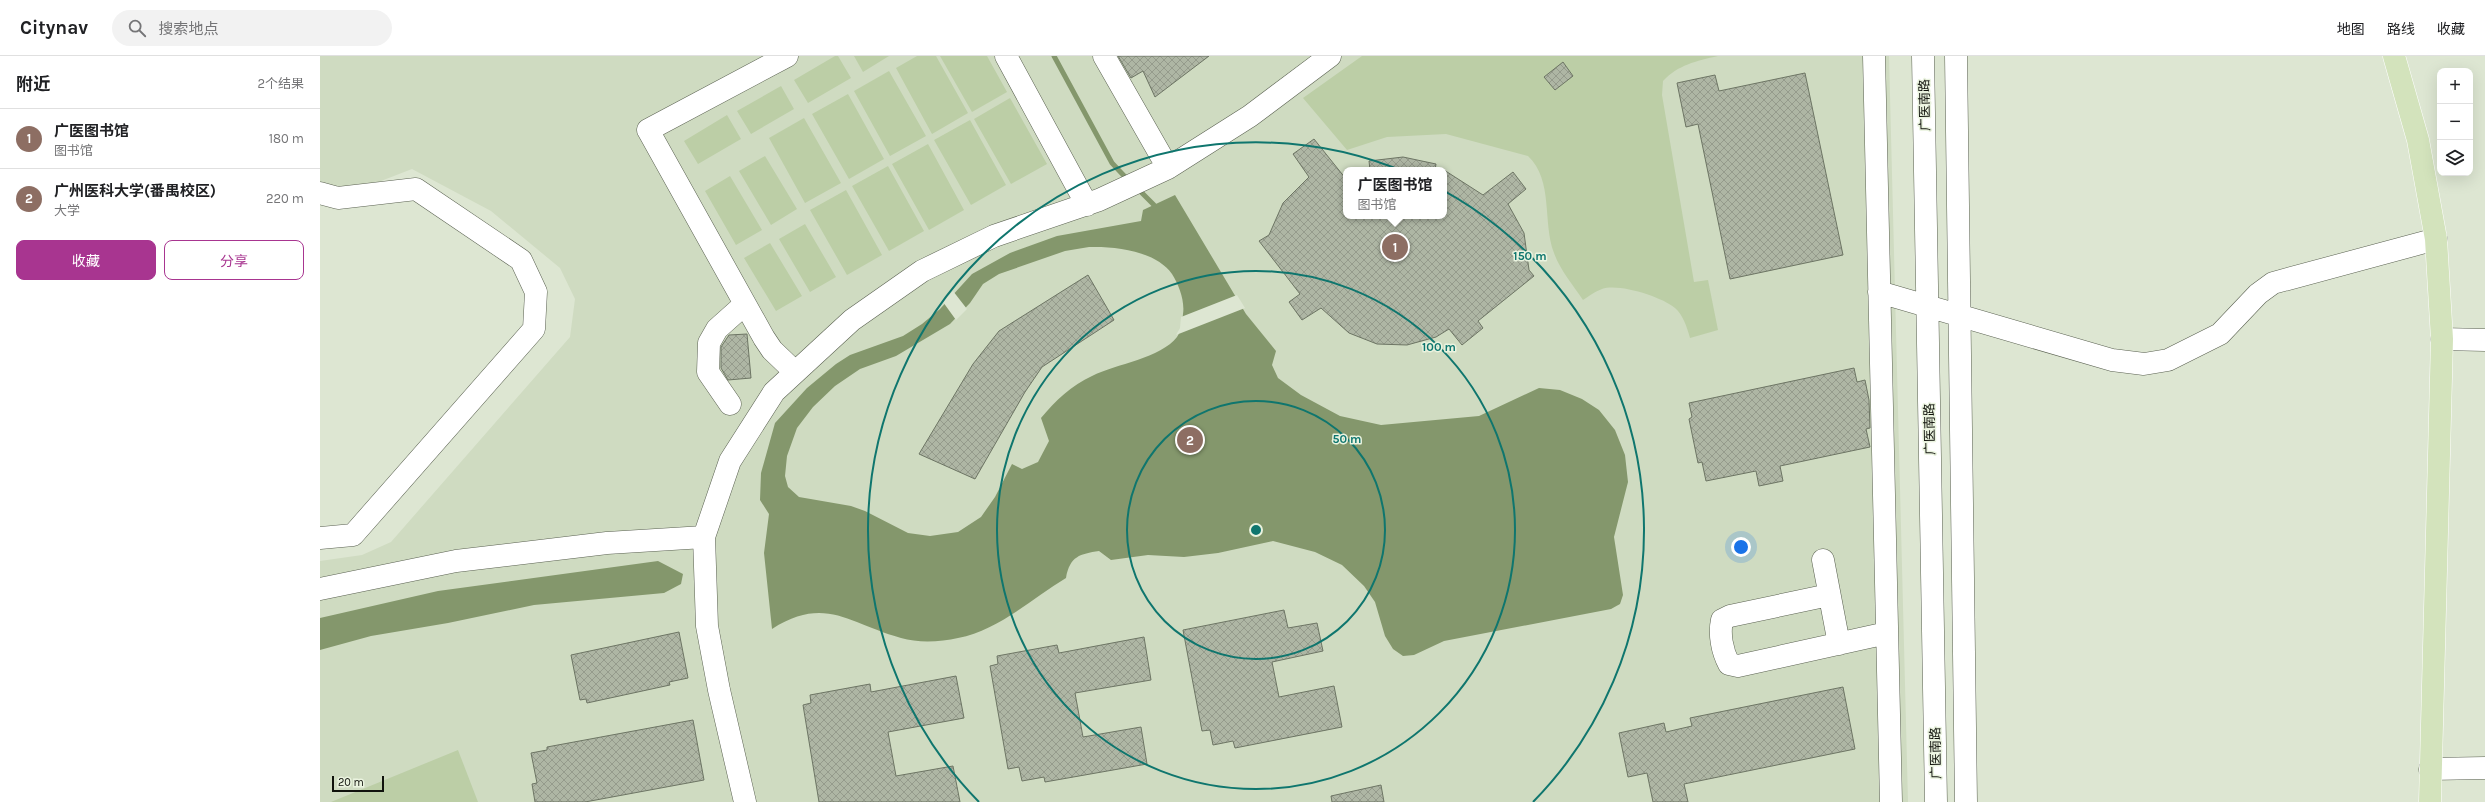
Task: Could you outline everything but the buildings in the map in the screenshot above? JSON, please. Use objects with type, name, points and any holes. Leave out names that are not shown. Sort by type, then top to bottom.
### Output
[{"type":"main road","points":[[2394,56],[2418,140],[2436,239],[2442,339],[2430,802]]},
{"type":"street","points":[[787,56],[648,130],[772,350],[795,372]]},
{"type":"street","points":[[1006,56],[1093,202]]},
{"type":"street","points":[[1104,56],[1168,168]]},
{"type":"street","points":[[745,802],[719,690],[707,626],[704,537],[730,462],[774,392],[852,320],[922,271],[994,236],[1093,202],[1168,168],[1250,116],[1330,56]]},
{"type":"street","name":"广医南路","points":[[1923,56],[1936,802]]},
{"type":"street","points":[[1956,56],[1966,802]]},
{"type":"street","points":[[1871,59],[1879,292],[1891,802]]},
{"type":"street","points":[[320,193],[338,198],[416,189],[521,260],[536,292],[534,329],[354,535],[320,538]]},
{"type":"street","points":[[1879,292],[2112,360],[2144,364],[2168,360],[2220,334],[2258,294],[2273,283],[2436,239]]},
{"type":"street","points":[[730,404],[708,372],[709,343],[717,329],[746,304]]},
{"type":"street","points":[[2442,339],[2485,340]]},
{"type":"street","points":[[320,588],[456,561],[607,543],[704,537]]},
{"type":"street","points":[[1823,560],[1839,644]]},
{"type":"street","points":[[1829,595],[1730,616],[1722,620],[1720,629],[1724,654],[1729,664],[1738,666],[1887,633]]},
{"type":"street","points":[[2430,769],[2485,768]]},
{"type":"shaded area","points":[[320,56],[1889,56],[1908,802],[320,802],[320,561],[362,555],[391,542],[570,337],[575,299],[560,268],[491,211],[412,169],[368,186],[333,192],[320,185]]},
{"type":"shaded area","points":[[835,56],[838,56],[851,78],[808,103],[794,80]]},
{"type":"shaded area","points":[[854,56],[889,56],[863,72]]},
{"type":"shaded area","points":[[917,56],[936,56],[968,113],[932,134],[896,68]]},
{"type":"shaded area","points":[[940,56],[987,56],[1007,92],[972,112]]},
{"type":"shaded area","points":[[1362,56],[1718,56],[1688,64],[1675,71],[1663,81],[1662,95],[1694,282],[1708,280],[1718,330],[1690,338],[1682,318],[1675,308],[1651,296],[1629,289],[1602,289],[1583,300],[1563,271],[1554,253],[1541,177],[1536,166],[1528,156],[1446,134],[1387,137],[1347,150],[1303,98]]},
{"type":"shaded area","points":[[889,71],[926,136],[890,156],[854,91]]},
{"type":"shaded area","points":[[781,86],[794,109],[751,134],[737,111]]},
{"type":"shaded area","points":[[848,94],[884,159],[849,179],[812,114]]},
{"type":"shaded area","points":[[1010,98],[1047,164],[1011,184],[974,119]]},
{"type":"shaded area","points":[[727,115],[741,139],[698,164],[684,141]]},
{"type":"shaded area","points":[[804,118],[841,183],[805,203],[769,138]]},
{"type":"shaded area","points":[[970,120],[1006,185],[971,205],[934,140]]},
{"type":"shaded area","points":[[928,144],[964,210],[929,230],[892,164]]},
{"type":"shaded area","points":[[765,156],[797,209],[771,225],[739,171]]},
{"type":"shaded area","points":[[888,166],[924,231],[889,251],[852,186]]},
{"type":"shaded area","points":[[730,176],[762,230],[736,245],[705,191]]},
{"type":"shaded area","points":[[846,190],[882,255],[847,275],[810,210]]},
{"type":"shaded area","points":[[1175,195],[1246,314],[1276,351],[1272,365],[1278,378],[1301,395],[1340,416],[1381,425],[1479,416],[1539,388],[1560,390],[1582,399],[1599,410],[1615,430],[1625,455],[1628,482],[1614,537],[1623,595],[1620,604],[1611,609],[1444,641],[1414,655],[1403,656],[1393,649],[1385,636],[1375,602],[1364,586],[1342,565],[1315,552],[1273,541],[1218,553],[1184,557],[1148,555],[1111,560],[1099,551],[1086,553],[1077,557],[1073,561],[1070,565],[1066,578],[1014,613],[987,628],[958,638],[937,641],[908,640],[852,620],[823,613],[808,614],[791,619],[772,629],[764,553],[769,514],[760,500],[761,473],[775,423],[807,388],[836,364],[850,355],[903,336],[922,324],[940,309],[972,274],[1010,253],[1057,236],[1141,221],[1143,210]],"holes":[[[1099,247],[1122,249],[1146,255],[1165,266],[1175,278],[1182,299],[1183,309],[1180,332],[1170,344],[1160,350],[1138,360],[1092,376],[1078,384],[1058,400],[1041,418],[1049,441],[1038,462],[1022,469],[1012,464],[995,497],[981,517],[958,532],[930,536],[908,533],[865,511],[851,506],[799,497],[788,487],[785,476],[787,456],[797,428],[813,407],[835,386],[860,369],[896,356],[950,324],[970,303],[983,284],[999,274],[1065,251]]]},
{"type":"shaded area","points":[[805,224],[836,277],[810,292],[779,239]]},
{"type":"shaded area","points":[[770,243],[802,296],[776,311],[744,258]]},
{"type":"shaded area","points":[[658,561],[683,574],[681,584],[664,593],[534,605],[448,623],[371,636],[320,650],[320,618],[438,591]]},
{"type":"shaded area","points":[[458,750],[478,802],[331,802]]},
{"type":"pier","points":[[953,291],[967,309],[956,320],[943,302]]},
{"type":"pier","points":[[1237,295],[1245,308],[1176,335],[1180,328],[1181,317]]},
{"type":"waterway","points":[[1054,56],[1112,163],[1128,180]]},
{"type":"waterway","points":[[1137,188],[1154,205]]},
{"type":"place","name":"广医图书馆","points":[[1395,247]]},
{"type":"place","name":"广州医科大学(番禺校区)","points":[[1190,440]]}]
